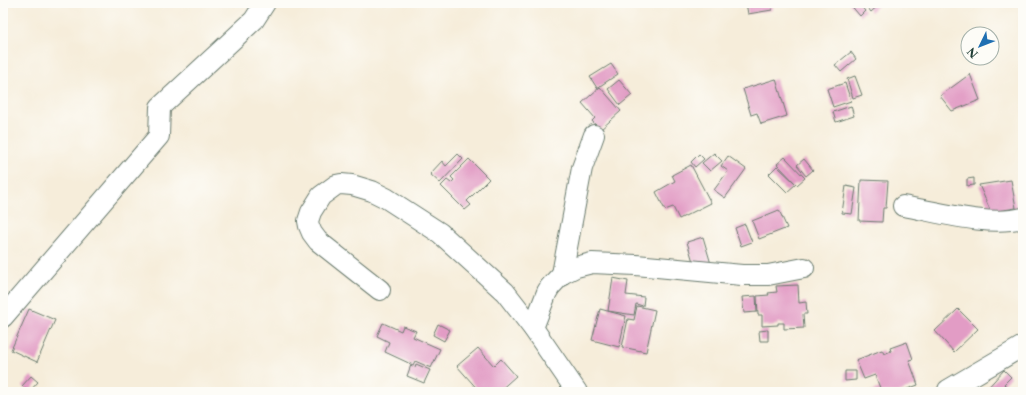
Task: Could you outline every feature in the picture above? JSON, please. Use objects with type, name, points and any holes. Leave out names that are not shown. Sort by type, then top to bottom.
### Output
[{"type":"street","points":[[3,317],[159,136],[160,107],[254,20],[265,3]]},
{"type":"street","points":[[562,274],[582,168],[594,134]]},
{"type":"street","points":[[380,290],[318,241],[312,233],[308,221],[313,207],[321,196],[336,185],[352,185],[372,191],[386,198],[440,233],[506,292],[578,392]]},
{"type":"street","points":[[903,206],[982,220],[1002,221],[1023,218]]},
{"type":"street","points":[[533,328],[547,292],[556,279],[562,274],[576,267],[592,264],[636,265],[742,275],[768,275],[804,268]]},
{"type":"street","points":[[948,390],[1023,346]]},
{"type":"building","points":[[746,3],[771,3],[772,10],[748,14]]},
{"type":"building","points":[[849,3],[858,3],[865,11],[860,16]]},
{"type":"building","points":[[864,3],[881,3],[871,12]]},
{"type":"building","points":[[851,52],[856,59],[841,72],[835,65]]},
{"type":"building","points":[[611,64],[618,74],[597,88],[590,77]]},
{"type":"building","points":[[970,74],[980,100],[952,111],[940,96]]},
{"type":"building","points":[[855,76],[862,95],[853,98],[847,79]]},
{"type":"building","points":[[776,79],[787,116],[761,124],[757,113],[751,115],[743,89]]},
{"type":"building","points":[[619,80],[632,95],[620,105],[608,89]]},
{"type":"building","points":[[845,83],[851,101],[833,107],[827,89]]},
{"type":"building","points":[[600,87],[621,111],[600,130],[592,121],[595,118],[582,103]]},
{"type":"building","points":[[851,106],[854,116],[836,122],[833,112]]},
{"type":"building","points":[[714,153],[722,161],[710,171],[702,163]]},
{"type":"building","points":[[458,154],[463,159],[440,183],[430,174],[442,161],[446,166]]},
{"type":"building","points":[[699,154],[704,159],[695,167],[691,162]]},
{"type":"building","points":[[728,156],[746,169],[725,198],[714,190],[728,171],[721,166]]},
{"type":"building","points":[[785,157],[805,178],[797,185],[777,164]]},
{"type":"building","points":[[469,159],[489,179],[467,201],[471,205],[465,210],[441,186],[447,180],[451,183],[454,180],[451,177]]},
{"type":"building","points":[[804,159],[813,170],[806,176],[797,165]]},
{"type":"building","points":[[691,165],[711,203],[679,219],[673,207],[665,210],[656,192],[675,181],[672,175]]},
{"type":"building","points":[[777,166],[796,184],[787,192],[769,174]]},
{"type":"building","points":[[974,178],[974,185],[967,186],[967,179]]},
{"type":"building","points":[[861,180],[888,181],[886,208],[883,208],[882,222],[859,221]]},
{"type":"building","points":[[1011,180],[1016,208],[991,212],[979,185]]},
{"type":"building","points":[[846,186],[856,188],[852,214],[842,213]]},
{"type":"building","points":[[779,210],[787,228],[759,239],[752,221]]},
{"type":"building","points":[[745,224],[752,242],[741,246],[735,228]]},
{"type":"building","points":[[703,237],[711,264],[695,268],[687,242]]},
{"type":"building","points":[[613,278],[628,281],[626,295],[644,297],[643,306],[636,304],[634,315],[608,311]]},
{"type":"building","points":[[798,285],[799,303],[806,302],[807,314],[803,314],[804,328],[784,329],[784,323],[762,326],[762,315],[758,315],[757,296],[769,295],[768,293],[777,292],[776,286]]},
{"type":"building","points":[[756,296],[757,312],[744,313],[742,297]]},
{"type":"building","points":[[637,306],[655,310],[646,352],[622,347],[628,319],[634,320]]},
{"type":"building","points":[[29,309],[55,320],[37,362],[11,350]]},
{"type":"building","points":[[600,309],[626,316],[619,347],[592,340]]},
{"type":"building","points":[[958,309],[978,329],[954,352],[935,331]]},
{"type":"building","points":[[383,323],[401,331],[403,326],[416,331],[413,337],[440,349],[431,368],[415,361],[413,365],[385,352],[389,342],[377,336]]},
{"type":"building","points":[[438,324],[450,330],[444,341],[433,335]]},
{"type":"building","points":[[768,330],[768,341],[760,341],[759,331]]},
{"type":"building","points":[[907,342],[913,359],[909,360],[918,385],[899,392],[869,392],[880,388],[875,375],[864,379],[856,360],[882,350],[884,354],[891,351],[890,348]]},
{"type":"building","points":[[478,348],[494,366],[501,359],[516,376],[498,392],[480,392],[457,366]]},
{"type":"building","points":[[416,364],[430,370],[424,383],[407,376],[411,365],[415,367]]},
{"type":"building","points":[[1004,370],[1011,377],[1004,384],[1007,387],[1003,392],[984,392]]},
{"type":"building","points":[[845,371],[856,371],[856,380],[845,381]]},
{"type":"building","points":[[31,376],[38,382],[29,392],[22,386]]}]
